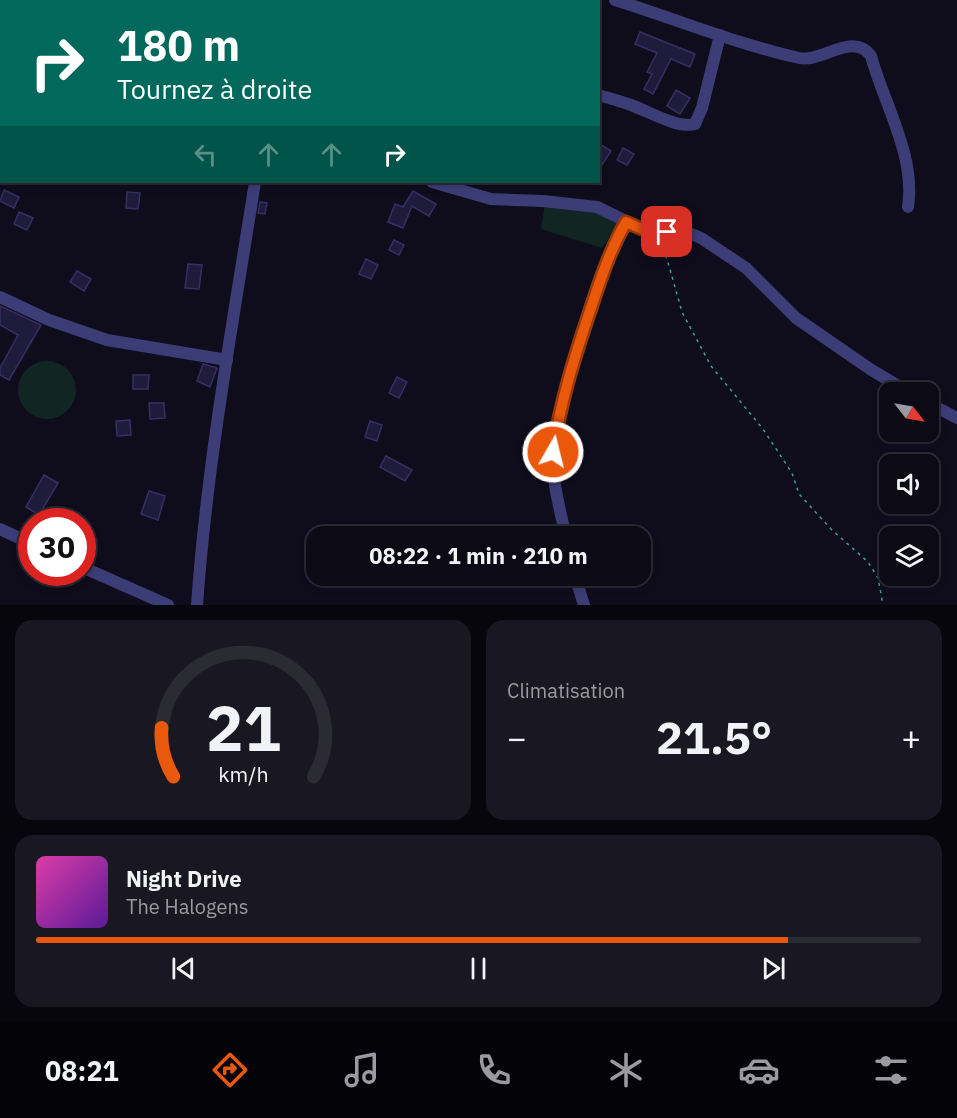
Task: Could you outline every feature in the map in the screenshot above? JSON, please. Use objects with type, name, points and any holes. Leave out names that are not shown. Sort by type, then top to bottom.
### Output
[{"type":"street","points":[[615,0],[631,2],[772,52],[803,59],[813,59],[838,49],[860,46],[871,56],[901,146],[911,188],[908,207]]},
{"type":"street","points":[[600,96],[674,122],[688,126],[695,124],[702,108],[720,34]]},
{"type":"street","points":[[196,605],[226,360],[255,183]]},
{"type":"street","points":[[435,183],[491,199],[543,201],[597,207],[642,229],[689,233],[702,238],[746,268],[796,318],[892,382]]},
{"type":"street","points":[[564,526],[557,494],[553,452],[557,423],[579,342],[612,247],[626,222]]},
{"type":"street","points":[[0,297],[49,320],[107,340],[226,360]]},
{"type":"street","points":[[939,409],[957,418]]},
{"type":"street","points":[[0,529],[18,537]]},
{"type":"street","points":[[96,573],[168,605]]},
{"type":"street","points":[[578,586],[584,605]]},
{"type":"path","points":[[653,230],[667,259],[682,312],[711,366],[763,429],[792,473],[799,494],[832,530],[868,562],[878,578],[883,605]]},
{"type":"green space","points":[[545,204],[593,209],[619,222],[602,248],[541,229]]},
{"type":"green space","points":[[41,361],[53,361],[68,369],[76,384],[76,396],[68,411],[53,419],[41,419],[26,411],[18,396],[18,384],[26,369]]},
{"type":"building","points":[[640,32],[695,54],[690,67],[671,59],[653,94],[644,89],[652,74],[647,72],[657,53],[635,44]]},
{"type":"building","points":[[676,90],[690,98],[680,114],[667,106]]},
{"type":"building","points":[[600,144],[611,151],[600,168]]},
{"type":"building","points":[[623,148],[634,154],[627,165],[617,160]]},
{"type":"building","points":[[4,190],[19,197],[14,208],[0,201]]},
{"type":"building","points":[[413,191],[436,204],[429,216],[412,206],[403,228],[388,222],[395,204],[403,207]]},
{"type":"building","points":[[127,192],[140,193],[138,209],[126,208]]},
{"type":"building","points":[[260,202],[267,203],[265,214],[258,213]]},
{"type":"building","points":[[19,212],[33,218],[27,230],[14,224]]},
{"type":"building","points":[[394,240],[404,245],[399,255],[389,250]]},
{"type":"building","points":[[366,259],[378,265],[371,279],[359,274]]},
{"type":"building","points":[[188,264],[202,265],[199,289],[185,288]]},
{"type":"building","points":[[77,271],[91,279],[84,291],[70,282]]},
{"type":"building","points":[[0,306],[41,325],[9,380],[0,375],[0,368],[18,335],[0,325]]},
{"type":"building","points":[[203,364],[217,368],[210,387],[197,381]]},
{"type":"building","points":[[133,375],[149,375],[148,389],[133,389]]},
{"type":"building","points":[[397,377],[407,382],[399,398],[389,393]]},
{"type":"building","points":[[149,403],[164,403],[165,418],[150,419]]},
{"type":"building","points":[[130,420],[131,435],[117,436],[116,421]]},
{"type":"building","points":[[370,421],[382,425],[377,441],[365,437]]},
{"type":"building","points":[[386,456],[412,470],[405,481],[380,467]]},
{"type":"building","points":[[44,475],[58,483],[43,508],[26,507]]},
{"type":"building","points":[[149,491],[165,496],[158,520],[141,514]]},
{"type":"route","points":[[553,452],[557,423],[579,342],[612,247],[626,222],[642,229],[667,232]]}]
